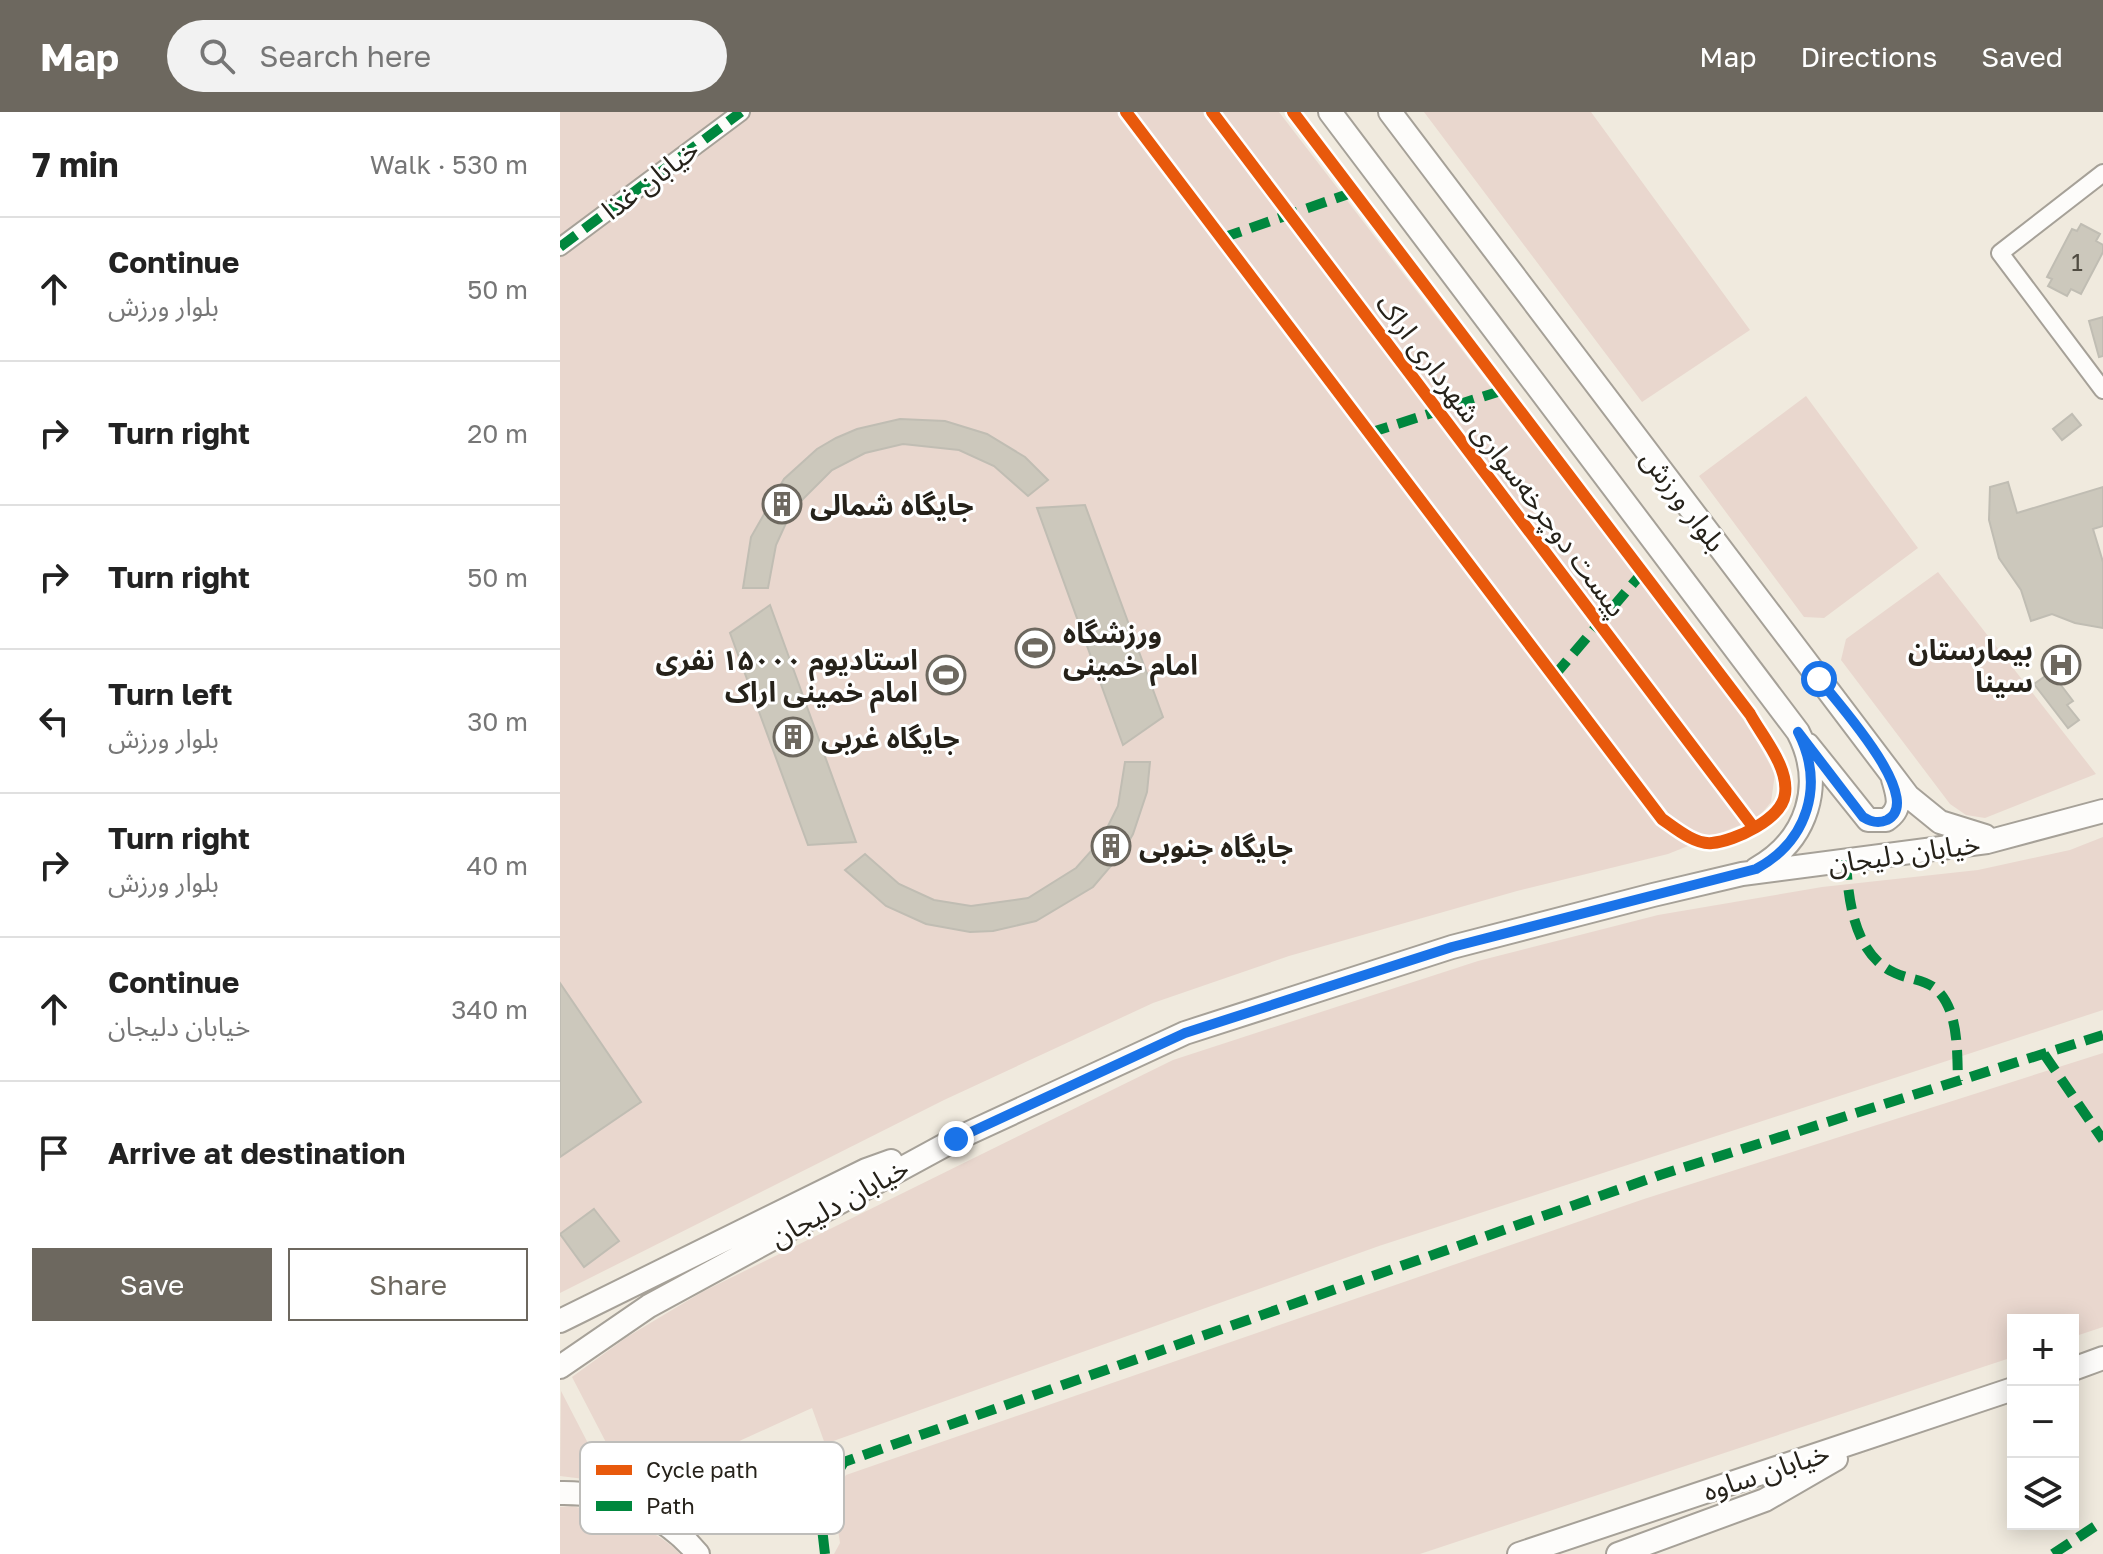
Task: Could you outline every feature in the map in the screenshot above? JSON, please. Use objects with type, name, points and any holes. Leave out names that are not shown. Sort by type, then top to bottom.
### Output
[{"type":"main road","name":"بلوار ورزش","points":[[1330,112],[1798,732],[1812,776],[1804,821],[1779,854],[1742,874]]},
{"type":"main road","name":"بلوار ورزش","points":[[1390,112],[1917,806],[1940,822],[1967,833],[2011,836]]},
{"type":"main road","points":[[1798,732],[1849,800],[1868,820],[1886,820],[1895,812],[1899,800],[1891,775]]},
{"type":"main road","name":"خیابان دلیجان","points":[[560,1367],[649,1306],[956,1139],[1185,1033],[1452,947],[1742,874],[2011,836],[2103,811]]},
{"type":"main road","points":[[563,1320],[866,1170],[956,1139]]},
{"type":"main road","points":[[2079,1367],[2103,1358]]},
{"type":"main road","name":"خیابان ساوه","points":[[1519,1554],[2007,1391]]},
{"type":"main road","points":[[1618,1554],[1765,1500],[1877,1435]]},
{"type":"main road","points":[[560,1493],[580,1495]]},
{"type":"main road","points":[[677,1534],[698,1554]]},
{"type":"street","name":"خیابان غذا","points":[[560,247],[741,112]]},
{"type":"street","points":[[2103,173],[2000,253],[2103,390]]},
{"type":"shaded area","name":"ورزشگاه امام خمینی","points":[[560,112],[1279,112],[1745,718],[1775,774],[1771,802],[1758,818],[1668,854],[1517,891],[1289,956],[1153,1003],[944,1100],[560,1293]]},
{"type":"shaded area","points":[[1424,112],[1591,112],[1750,330],[1642,402]]},
{"type":"shaded area","points":[[1806,396],[1918,548],[1824,618],[1804,617],[1699,476]]},
{"type":"shaded area","points":[[1938,572],[2096,774],[1985,818],[1966,815],[1950,804],[1841,660],[1846,639]]},
{"type":"shaded area","points":[[2103,837],[2103,1010],[1379,1246],[831,1442],[824,1442],[812,1408],[737,1442],[606,1442],[572,1377],[627,1337],[702,1292],[1173,1060],[1478,961],[1658,915],[1822,887],[1978,870],[2070,850]]},
{"type":"shaded area","points":[[2103,1053],[2103,1327],[2079,1335],[2079,1314],[2007,1314],[2007,1359],[1420,1554],[834,1554],[840,1543],[839,1534],[844,1534],[846,1475],[1644,1199]]},
{"type":"shaded area","points":[[561,1391],[587,1442],[580,1442],[580,1478],[560,1476]]},
{"type":"shaded area","points":[[560,1507],[580,1508],[580,1534],[654,1534],[680,1554],[560,1554]]},
{"type":"building","points":[[2081,224],[2100,234],[2096,241],[2103,245],[2103,252],[2081,294],[2071,289],[2067,296],[2048,286],[2052,279],[2047,277],[2072,229],[2077,231]]},
{"type":"building","points":[[2103,317],[2103,356],[2099,357],[2089,321]]},
{"type":"building","points":[[2072,414],[2081,425],[2062,440],[2053,429]]},
{"type":"building","name":"جایگاه شمالی","points":[[900,419],[945,421],[987,434],[1025,457],[1048,480],[1028,496],[994,466],[959,450],[903,444],[865,453],[832,470],[792,510],[776,545],[768,588],[743,588],[751,537],[784,479],[817,449],[836,438],[857,429]]},
{"type":"building","points":[[2008,482],[2017,513],[2103,487],[2103,526],[2093,529],[2103,562],[2103,628],[2075,623],[2052,614],[2031,621],[2021,590],[1999,558],[1989,520],[1990,487]]},
{"type":"building","points":[[1085,505],[1163,717],[1123,745],[1037,508]]},
{"type":"building","name":"جایگاه غربی","points":[[770,605],[856,842],[808,845],[730,633]]},
{"type":"building","points":[[2051,672],[2073,701],[2067,705],[2079,720],[2068,728],[2034,684]]},
{"type":"building","name":"جایگاه جنوبی","points":[[1125,762],[1150,762],[1147,792],[1133,834],[1122,853],[1093,887],[1036,921],[993,931],[970,932],[926,924],[886,906],[845,870],[865,854],[899,884],[934,900],[971,906],[1028,898],[1076,868],[1101,840],[1118,806]]},
{"type":"building","points":[[560,983],[641,1102],[560,1157]]},
{"type":"building","points":[[594,1209],[619,1241],[584,1267],[560,1234]]},
{"type":"marked path","points":[[560,247],[741,112]]},
{"type":"marked path","points":[[1222,238],[1354,192]]},
{"type":"marked path","points":[[1369,433],[1504,390]]},
{"type":"marked path","points":[[1554,676],[1642,573]]},
{"type":"marked path","points":[[1846,860],[1856,924],[1870,953],[1881,965],[1895,973],[1934,988],[1946,1001],[1956,1035],[1958,1081]]},
{"type":"marked path","points":[[844,1462],[1660,1175],[2103,1035]]},
{"type":"marked path","points":[[2044,1054],[2103,1140]]},
{"type":"marked path","points":[[2053,1554],[2103,1521]]},
{"type":"marked path","points":[[823,1534],[825,1554]]},
{"type":"cycle path","points":[[1126,112],[1662,819],[1686,835],[1706,843],[1733,838],[1767,820],[1782,803],[1785,784],[1774,752],[1750,714],[1293,112]]},
{"type":"cycle path","name":"پیست دوچرخه‌سواری شهرداری اراک","points":[[1212,112],[1754,828]]},
{"type":"place","name":"جایگاه شمالی","points":[[782,504]]},
{"type":"place","name":"ورزشگاه امام خمینی","points":[[1035,648]]},
{"type":"place","name":"بیمارستان سینا","points":[[2061,665]]},
{"type":"place","name":"استادیوم ۱۵۰۰۰ نفری امام خمینی اراک","points":[[946,675]]},
{"type":"place","name":"جایگاه غربی","points":[[793,737]]},
{"type":"place","name":"جایگاه جنوبی","points":[[1111,846]]},
{"type":"route","points":[[956,1139],[1185,1033],[1452,947],[1756,869],[1768,863],[1789,844],[1809,808],[1810,761],[1798,732],[1863,817],[1874,822],[1886,820],[1895,812],[1899,800],[1891,775],[1819,679]]}]
